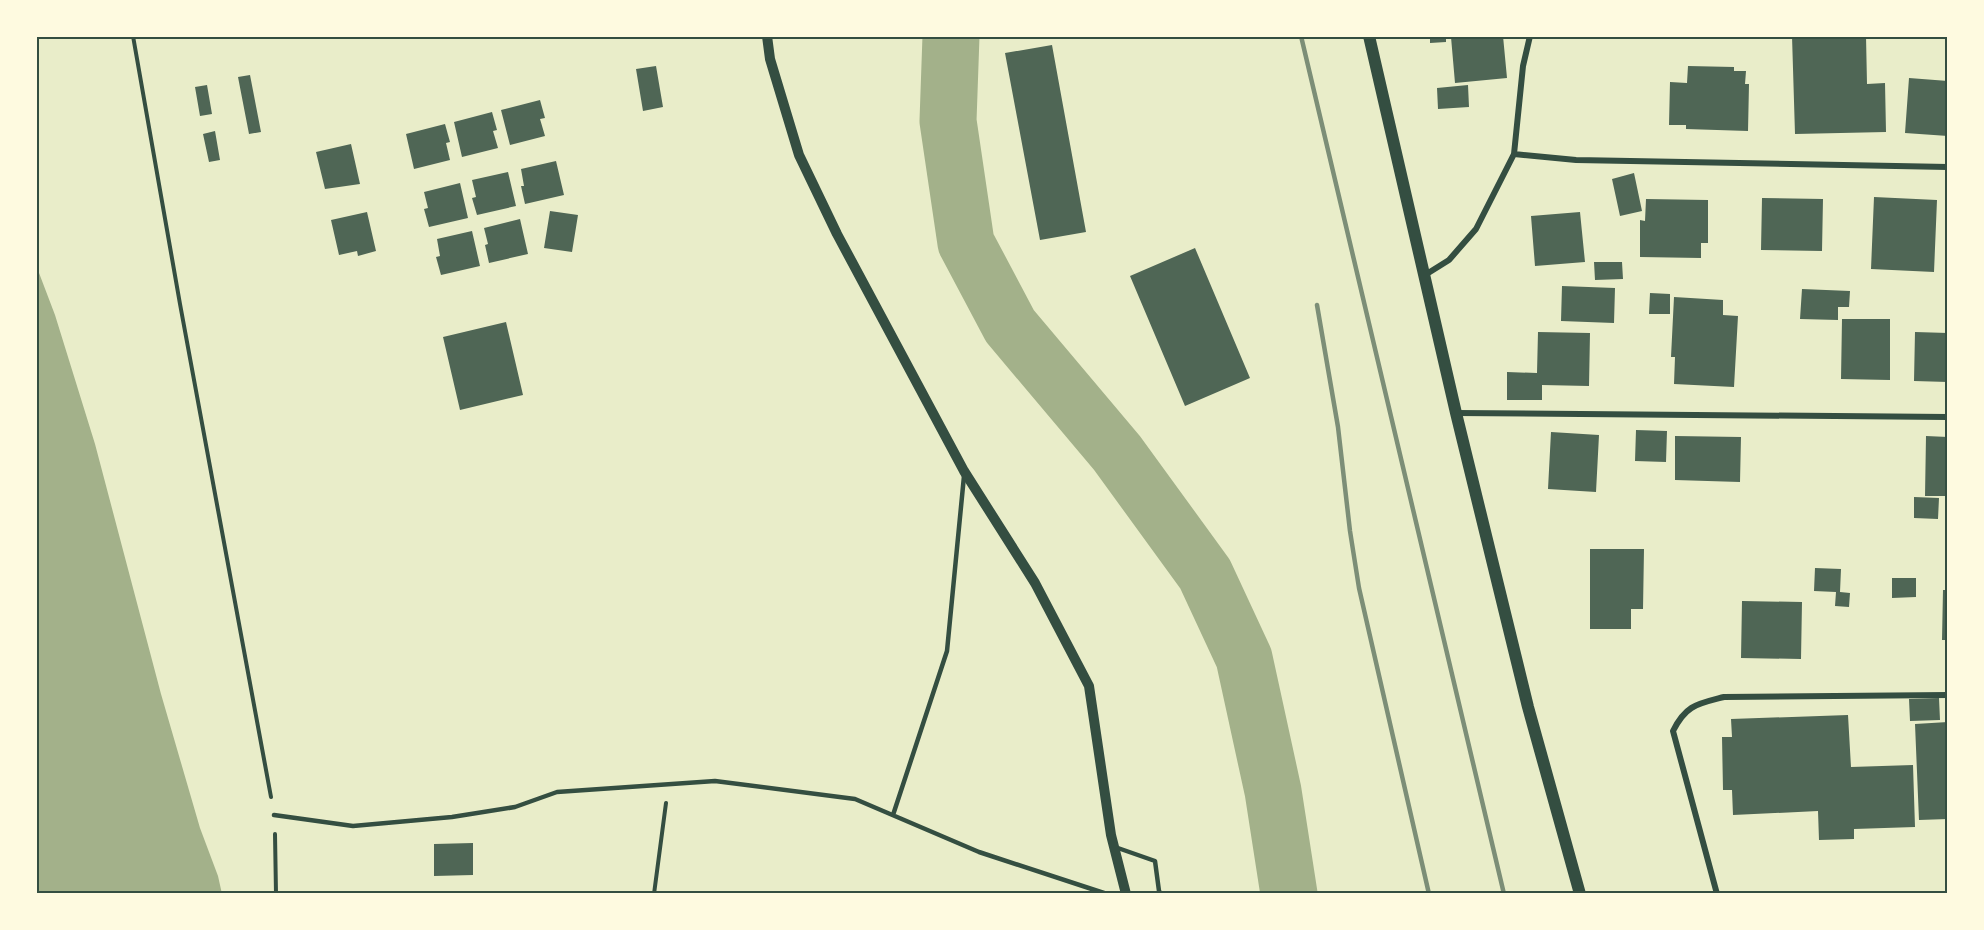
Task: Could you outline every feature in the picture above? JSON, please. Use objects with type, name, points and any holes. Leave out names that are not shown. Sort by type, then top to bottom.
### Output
[{"type":"main road","points":[[1369,36],[1456,413],[1528,707],[1580,894]]},
{"type":"street","points":[[767,36],[770,59],[799,155],[837,234],[964,471],[1035,583],[1089,686],[1114,847],[1126,894]]},
{"type":"street","points":[[1425,275],[1449,260],[1476,228],[1514,154],[1524,66],[1530,36]]},
{"type":"street","points":[[1514,154],[1576,160],[1948,166]]},
{"type":"street","points":[[1456,413],[1948,417]]},
{"type":"street","points":[[1717,894],[1673,731],[1681,715],[1693,705],[1724,697],[1948,695]]},
{"type":"lane","points":[[893,815],[947,651],[964,471]]},
{"type":"lane","points":[[274,815],[353,826],[452,817],[515,807],[557,792],[715,781],[855,799],[979,852],[1107,894]]},
{"type":"lane","points":[[1114,847],[1155,861],[1161,894]]},
{"type":"path","points":[[133,36],[274,815],[276,894]]},
{"type":"path","points":[[654,894],[668,785]]},
{"type":"shaded area","points":[[36,265],[55,315],[95,444],[161,694],[222,894],[36,894]]},
{"type":"building","points":[[1430,36],[1446,36],[1446,42],[1430,43]]},
{"type":"building","points":[[1503,36],[1507,78],[1455,83],[1451,37]]},
{"type":"building","points":[[1792,36],[1866,36],[1867,84],[1885,83],[1886,132],[1795,134]]},
{"type":"building","points":[[1052,45],[1086,232],[1040,240],[1005,53]]},
{"type":"building","points":[[656,66],[663,107],[643,111],[636,69]]},
{"type":"building","points":[[1688,66],[1734,67],[1734,71],[1746,71],[1745,84],[1749,84],[1748,131],[1686,129],[1686,125],[1669,125],[1670,82],[1687,83]]},
{"type":"building","points":[[250,75],[261,132],[249,134],[238,77]]},
{"type":"building","points":[[1909,78],[1948,81],[1948,136],[1905,133]]},
{"type":"building","points":[[207,85],[212,114],[200,116],[195,87]]},
{"type":"building","points":[[1468,85],[1469,107],[1438,109],[1437,88]]},
{"type":"building","points":[[540,100],[545,118],[540,119],[545,136],[510,145],[501,110]]},
{"type":"building","points":[[492,112],[497,130],[493,131],[498,148],[462,157],[454,122]]},
{"type":"building","points":[[445,124],[450,142],[446,143],[450,160],[414,169],[406,134]]},
{"type":"building","points":[[215,131],[220,160],[209,162],[203,134]]},
{"type":"building","points":[[351,144],[360,184],[325,189],[316,152]]},
{"type":"building","points":[[556,161],[564,195],[525,204],[521,186],[524,186],[521,169]]},
{"type":"building","points":[[508,172],[516,206],[477,215],[472,198],[476,197],[472,180]]},
{"type":"building","points":[[1634,173],[1642,211],[1620,216],[1612,179]]},
{"type":"building","points":[[460,183],[468,218],[429,227],[424,209],[428,208],[424,192]]},
{"type":"building","points":[[1874,197],[1937,200],[1934,272],[1871,269]]},
{"type":"building","points":[[1762,198],[1823,199],[1822,251],[1761,250]]},
{"type":"building","points":[[1646,199],[1708,200],[1708,243],[1701,243],[1701,258],[1640,257],[1640,220],[1645,221]]},
{"type":"building","points":[[550,211],[578,215],[572,252],[544,248]]},
{"type":"building","points":[[367,212],[376,251],[358,256],[357,251],[339,255],[331,220]]},
{"type":"building","points":[[1580,212],[1585,262],[1535,266],[1531,216]]},
{"type":"building","points":[[520,219],[528,254],[489,263],[484,228]]},
{"type":"building","points":[[472,231],[480,266],[441,275],[436,257],[440,256],[437,239]]},
{"type":"building","points":[[1195,248],[1250,378],[1185,406],[1130,276]]},
{"type":"building","points":[[1594,262],[1622,262],[1623,279],[1595,280]]},
{"type":"building","points":[[1562,286],[1615,288],[1614,323],[1561,321]]},
{"type":"building","points":[[1802,289],[1850,291],[1849,307],[1838,307],[1838,320],[1800,319]]},
{"type":"building","points":[[1650,293],[1670,294],[1670,314],[1649,314]]},
{"type":"building","points":[[1674,297],[1723,300],[1723,315],[1738,316],[1734,387],[1674,384],[1675,357],[1671,357]]},
{"type":"building","points":[[1842,319],[1890,319],[1890,380],[1841,379]]},
{"type":"building","points":[[506,322],[523,395],[460,410],[443,337]]},
{"type":"building","points":[[1538,332],[1590,333],[1589,386],[1542,385],[1542,400],[1507,400],[1507,372],[1537,373]]},
{"type":"building","points":[[1915,332],[1948,333],[1948,382],[1914,381]]},
{"type":"building","points":[[1636,430],[1667,431],[1666,462],[1635,461]]},
{"type":"building","points":[[1551,432],[1599,435],[1596,492],[1548,489]]},
{"type":"building","points":[[1675,436],[1741,437],[1740,482],[1675,480]]},
{"type":"building","points":[[1926,436],[1948,437],[1948,496],[1925,496]]},
{"type":"building","points":[[1914,497],[1939,498],[1938,519],[1914,518]]},
{"type":"building","points":[[1590,549],[1644,549],[1643,609],[1631,609],[1631,629],[1590,629]]},
{"type":"building","points":[[1815,568],[1841,569],[1840,592],[1850,593],[1849,607],[1835,606],[1836,592],[1814,591]]},
{"type":"building","points":[[1892,578],[1916,578],[1916,597],[1892,598]]},
{"type":"building","points":[[1943,590],[1948,590],[1948,640],[1942,640]]},
{"type":"building","points":[[1742,601],[1802,602],[1801,659],[1741,658]]},
{"type":"building","points":[[1939,698],[1940,720],[1910,721],[1909,699]]},
{"type":"building","points":[[1848,715],[1851,767],[1913,765],[1915,827],[1854,829],[1854,839],[1819,840],[1818,811],[1733,815],[1732,790],[1723,790],[1722,737],[1732,737],[1731,719]]},
{"type":"building","points":[[1948,722],[1948,819],[1919,820],[1915,724]]},
{"type":"building","points":[[473,843],[473,875],[434,876],[434,844]]},
{"type":"waterway","points":[[951,36],[948,121],[966,243],[1010,326],[1117,453],[1205,574],[1244,658],[1273,791],[1289,894]]},
{"type":"railway","points":[[1301,36],[1504,894]]},
{"type":"railway","points":[[1317,305],[1338,427],[1359,588],[1429,894]]}]
